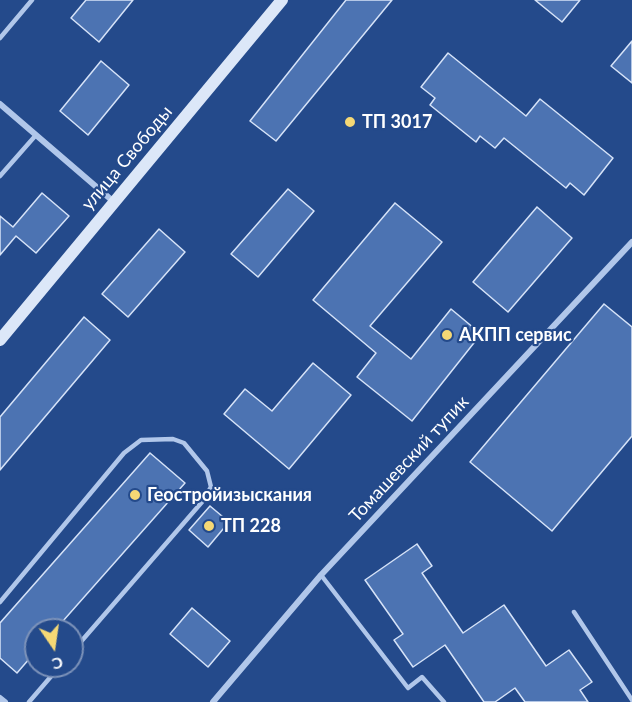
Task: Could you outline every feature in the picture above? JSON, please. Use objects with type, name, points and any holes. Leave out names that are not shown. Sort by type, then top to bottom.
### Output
[{"type":"street","name":"улица Свободы","points":[[0,340],[282,0]]},
{"type":"street","points":[[0,104],[114,202]]},
{"type":"street","name":"Томашевский тупик","points":[[213,702],[321,574],[632,242]]},
{"type":"street","points":[[0,698],[5,702]]},
{"type":"lane","points":[[0,38],[30,1]]},
{"type":"lane","points":[[0,176],[36,135]]},
{"type":"lane","points":[[0,602],[124,453],[141,440],[173,439],[184,443],[207,471],[211,487],[202,502],[84,638]]},
{"type":"lane","points":[[321,574],[408,688],[423,677],[444,702]]},
{"type":"lane","points":[[574,612],[632,700]]},
{"type":"lane","points":[[29,702],[50,678]]},
{"type":"building","points":[[86,0],[133,0],[99,42],[71,18]]},
{"type":"building","points":[[346,0],[392,0],[276,141],[250,121]]},
{"type":"building","points":[[535,0],[580,0],[562,22]]},
{"type":"building","points":[[632,41],[632,83],[611,66]]},
{"type":"building","points":[[448,53],[526,116],[540,99],[613,158],[584,195],[570,183],[566,188],[504,138],[495,148],[480,136],[476,142],[430,105],[435,98],[421,87]]},
{"type":"building","points":[[101,61],[129,85],[88,135],[60,111]]},
{"type":"building","points":[[288,189],[314,211],[258,277],[231,254]]},
{"type":"building","points":[[42,193],[69,216],[36,253],[16,236],[0,255],[0,216],[13,227]]},
{"type":"building","points":[[395,203],[442,242],[370,326],[411,359],[451,309],[481,334],[412,421],[357,377],[376,353],[313,300]]},
{"type":"building","points":[[537,207],[572,238],[508,312],[473,282]]},
{"type":"building","points":[[159,229],[185,252],[128,317],[102,294]]},
{"type":"building","points":[[604,304],[632,327],[632,436],[552,531],[470,462]]},
{"type":"building","points":[[84,317],[110,340],[0,470],[0,417]]},
{"type":"building","points":[[313,363],[351,395],[289,469],[224,414],[245,389],[272,411]]},
{"type":"building","points":[[150,453],[185,483],[66,618],[24,618],[24,665],[17,673],[0,658],[0,623]]},
{"type":"building","name":"ТП 228","points":[[210,506],[229,522],[208,547],[189,530]]},
{"type":"building","points":[[417,544],[432,566],[422,573],[463,633],[504,605],[546,666],[569,650],[592,682],[580,690],[588,702],[525,702],[515,688],[495,702],[484,702],[445,645],[413,667],[394,640],[403,634],[365,580]]},
{"type":"building","points":[[192,608],[230,641],[208,667],[170,634]]},
{"type":"place","name":"ТП 3017","points":[[350,122]]},
{"type":"place","name":"АКПП сервис","points":[[447,335]]},
{"type":"place","name":"Геостройизыскания","points":[[135,495]]},
{"type":"place","name":"ТП 228","points":[[209,526]]}]
